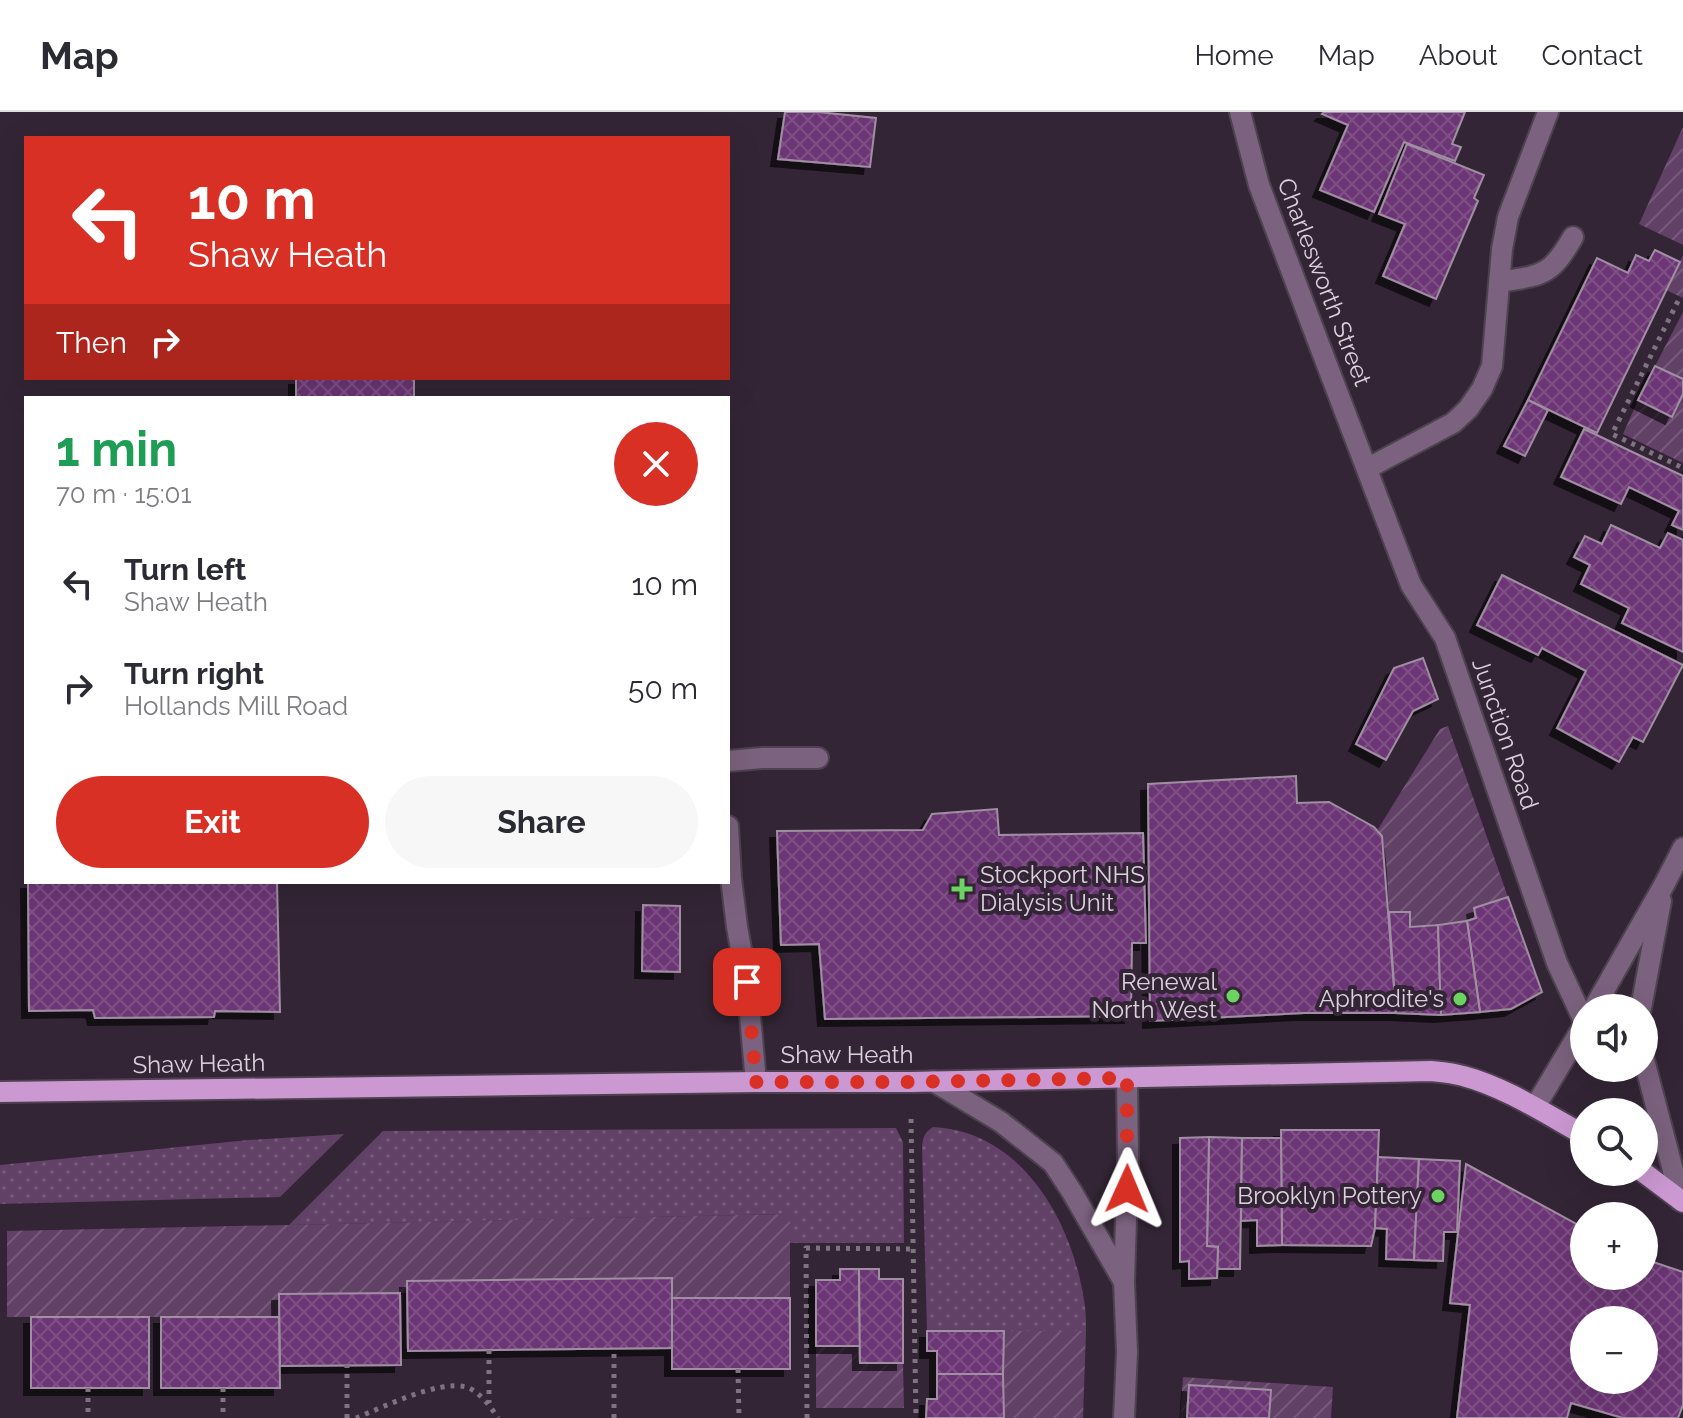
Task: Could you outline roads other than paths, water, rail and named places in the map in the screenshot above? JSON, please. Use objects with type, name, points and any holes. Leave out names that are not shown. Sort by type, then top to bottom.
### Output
[{"type":"main road","name":"Shaw Heath","points":[[0,1092],[911,1082],[1431,1071],[1462,1075],[1535,1107],[1570,1127]]},
{"type":"main road","points":[[1658,1183],[1682,1201]]},
{"type":"street","name":"Charlesworth Street","points":[[1240,112],[1259,185],[1368,468]]},
{"type":"street","points":[[1368,468],[1453,423],[1482,389],[1492,366],[1502,249],[1508,217],[1548,112]]},
{"type":"street","points":[[1500,282],[1540,275],[1556,263],[1573,237]]},
{"type":"street","name":"Junction Road","points":[[1368,468],[1411,585],[1445,638],[1557,963],[1571,994]]},
{"type":"street","points":[[730,761],[818,758]]},
{"type":"street","points":[[1602,994],[1683,848]]},
{"type":"street","points":[[730,861],[747,982],[756,1082]]},
{"type":"street","points":[[1644,994],[1664,885]]},
{"type":"street","points":[[1535,1107],[1570,1047]]},
{"type":"street","points":[[1124,1418],[1127,1352],[1124,1282],[1127,1078]]},
{"type":"street","points":[[933,1081],[1001,1122],[1053,1163],[1124,1282]]},
{"type":"street","points":[[1650,1082],[1682,1201]]},
{"type":"place","name":"Stockport NHS Dialysis Unit","points":[[962,889]]},
{"type":"place","name":"Renewal North West","points":[[1233,996]]},
{"type":"place","name":"Aphrodite's","points":[[1460,999]]},
{"type":"place","name":"Brooklyn Pottery","points":[[1438,1196]]}]
